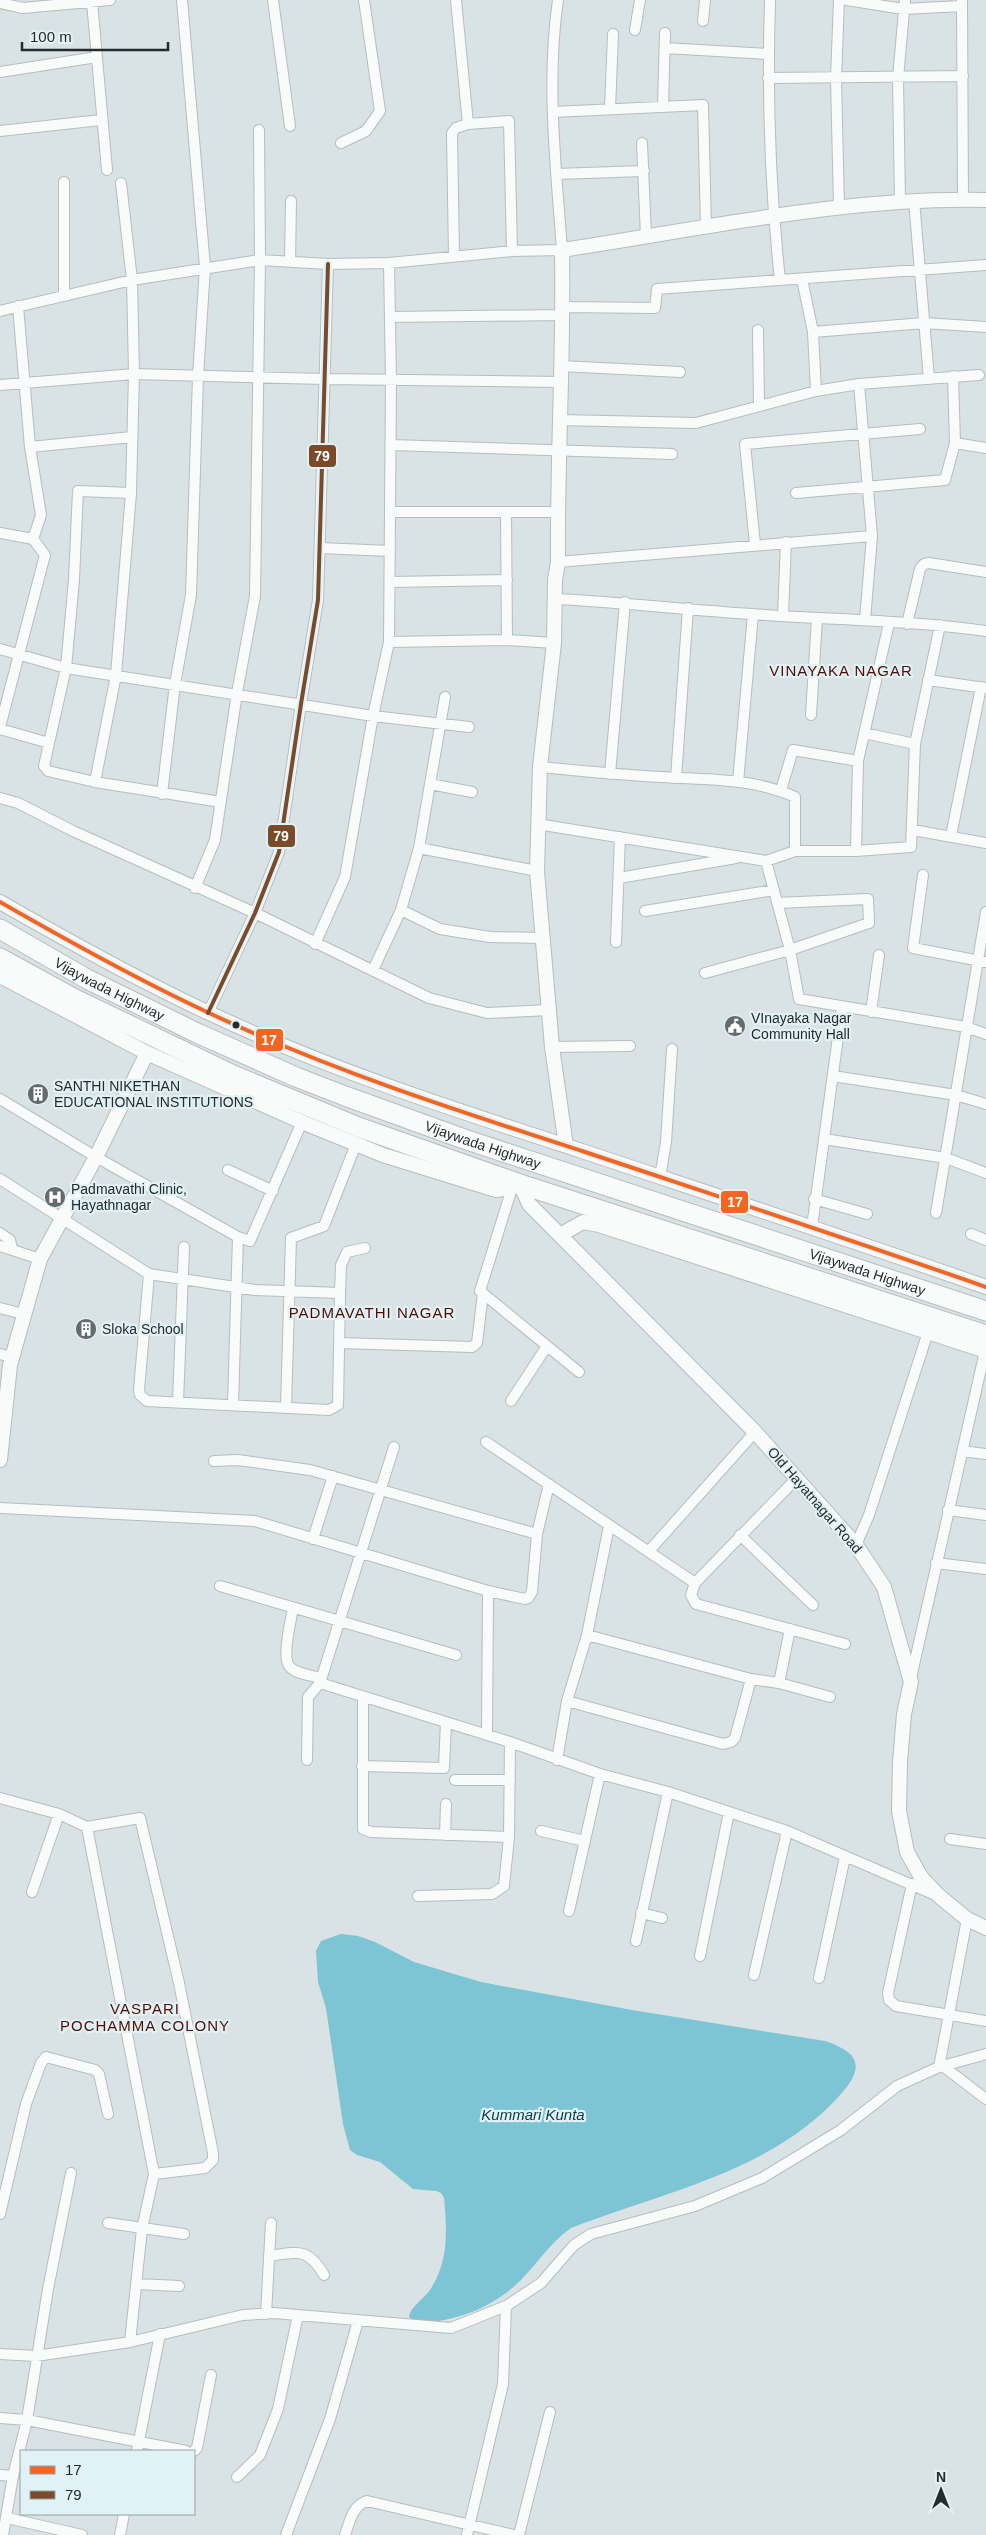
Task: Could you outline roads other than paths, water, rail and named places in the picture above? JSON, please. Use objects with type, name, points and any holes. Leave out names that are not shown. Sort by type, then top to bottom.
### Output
[{"type":"highway","name":"Vijaywada Highway","points":[[0,929],[87,979],[197,1033],[344,1096],[464,1139],[986,1311]]},
{"type":"highway","name":"Vijaywada Highway","points":[[0,958],[75,999],[233,1075],[358,1127],[516,1186],[986,1346]]},
{"type":"street","points":[[0,3],[23,8],[110,0]]},
{"type":"street","points":[[162,794],[175,684],[191,595],[198,376],[205,267],[182,0]]},
{"type":"street","points":[[273,0],[290,126]]},
{"type":"street","points":[[341,143],[366,131],[380,111],[364,0]]},
{"type":"street","points":[[456,0],[468,124]]},
{"type":"street","points":[[558,0],[553,34],[553,112],[562,250],[563,311],[559,420],[558,562],[554,643],[540,767],[537,871],[552,1047],[566,1146]]},
{"type":"street","points":[[634,30],[640,0]]},
{"type":"street","points":[[702,21],[705,0]]},
{"type":"street","points":[[770,0],[768,78],[773,216],[780,280]]},
{"type":"street","points":[[839,0],[836,79],[839,207]]},
{"type":"street","points":[[847,0],[904,4],[962,3],[963,200]]},
{"type":"street","points":[[92,2],[101,120],[107,170]]},
{"type":"street","points":[[900,201],[898,78],[904,4]]},
{"type":"street","points":[[663,107],[665,33]]},
{"type":"street","points":[[610,109],[613,34]]},
{"type":"street","points":[[665,48],[768,54]]},
{"type":"street","points":[[0,72],[96,57]]},
{"type":"street","points":[[768,78],[836,79],[963,76]]},
{"type":"street","points":[[553,112],[703,106],[706,226]]},
{"type":"street","points":[[0,131],[101,120]]},
{"type":"street","points":[[454,256],[452,134],[456,128],[468,124],[509,121],[512,251]]},
{"type":"street","points":[[195,888],[215,840],[237,693],[255,596],[260,260],[258,130]]},
{"type":"street","points":[[642,143],[646,237]]},
{"type":"street","points":[[556,174],[644,171]]},
{"type":"street","points":[[64,182],[64,295]]},
{"type":"street","points":[[95,782],[116,675],[131,493],[134,374],[132,280],[121,182]]},
{"type":"street","points":[[290,261],[291,200]]},
{"type":"street","points":[[914,200],[929,379]]},
{"type":"street","points":[[0,311],[132,280],[205,267],[260,260],[328,264],[389,263],[512,251],[562,250],[706,226],[839,207],[914,200],[986,200]]},
{"type":"street","points":[[315,944],[344,877],[389,642],[391,381],[389,263]]},
{"type":"street","points":[[208,1013],[255,913],[279,852],[300,704],[318,600],[328,264]]},
{"type":"street","points":[[390,317],[655,308],[657,289],[986,265]]},
{"type":"street","points":[[802,278],[813,332],[816,391]]},
{"type":"street","points":[[18,306],[30,447],[41,515],[33,539]]},
{"type":"street","points":[[813,332],[924,323],[986,327]]},
{"type":"street","points":[[758,330],[759,406]]},
{"type":"street","points":[[561,366],[680,372]]},
{"type":"street","points":[[0,384],[134,374],[391,381],[560,382]]},
{"type":"street","points":[[559,420],[696,423],[816,391],[859,384],[979,375]]},
{"type":"street","points":[[796,493],[868,485],[945,480],[955,443],[953,376]]},
{"type":"street","points":[[859,384],[872,536],[865,620]]},
{"type":"street","points":[[755,544],[745,444],[920,429]]},
{"type":"street","points":[[30,447],[132,436]]},
{"type":"street","points":[[955,443],[986,448]]},
{"type":"street","points":[[391,445],[672,454]]},
{"type":"street","points":[[131,493],[78,491],[74,580],[66,668],[45,769],[95,782],[221,802]]},
{"type":"street","points":[[390,512],[558,512]]},
{"type":"street","points":[[506,512],[507,640]]},
{"type":"street","points":[[0,533],[33,539],[45,555],[0,728],[49,743]]},
{"type":"street","points":[[558,562],[755,544],[872,536]]},
{"type":"street","points":[[783,615],[786,542]]},
{"type":"street","points":[[320,548],[390,551]]},
{"type":"street","points":[[907,624],[920,569],[924,564],[929,563],[986,572]]},
{"type":"street","points":[[390,582],[507,580]]},
{"type":"street","points":[[556,599],[625,602],[753,614],[940,625],[986,631]]},
{"type":"street","points":[[610,774],[625,602]]},
{"type":"street","points":[[676,778],[688,608]]},
{"type":"street","points":[[738,782],[753,614]]},
{"type":"street","points":[[811,714],[817,618]]},
{"type":"street","points":[[856,851],[858,761],[889,623]]},
{"type":"street","points":[[537,824],[766,861],[795,850],[856,851],[911,848],[915,744],[940,625]]},
{"type":"street","points":[[389,642],[507,640],[554,643]]},
{"type":"street","points":[[0,648],[66,668],[237,693],[374,716],[440,722],[469,727]]},
{"type":"street","points":[[928,680],[983,687],[951,836]]},
{"type":"street","points":[[373,970],[401,910],[420,848],[445,697]]},
{"type":"street","points":[[864,733],[915,744]]},
{"type":"street","points":[[781,790],[792,750],[858,761]]},
{"type":"street","points":[[540,767],[610,774],[738,782],[781,790],[795,797],[795,850]]},
{"type":"street","points":[[430,784],[472,792]]},
{"type":"street","points":[[0,798],[18,803],[195,888],[255,913],[315,944],[429,998],[488,1013],[550,1010]]},
{"type":"street","points":[[913,830],[986,843]]},
{"type":"street","points":[[616,942],[620,837]]},
{"type":"street","points":[[420,848],[537,871]]},
{"type":"street","points":[[619,878],[744,857]]},
{"type":"street","points":[[766,861],[790,950],[799,1000],[966,1028],[986,1034]]},
{"type":"street","points":[[924,875],[913,948],[982,961]]},
{"type":"street","points":[[645,911],[774,890]]},
{"type":"street","points":[[705,973],[790,950],[869,923],[868,899],[777,903]]},
{"type":"street","points":[[0,902],[93,956],[208,1013],[343,1069],[986,1287]]},
{"type":"street","points":[[401,910],[440,929],[490,937],[542,938]]},
{"type":"street","points":[[936,1212],[966,1028],[982,961],[986,912]]},
{"type":"street","points":[[871,1012],[879,955]]},
{"type":"street","points":[[0,976],[147,1053],[302,1122],[383,1155],[496,1190],[516,1186]]},
{"type":"street","points":[[812,1227],[814,1200],[842,1008]]},
{"type":"street","points":[[552,1047],[630,1046]]},
{"type":"street","points":[[660,1177],[666,1142],[672,1049]]},
{"type":"street","points":[[0,1460],[6,1356],[23,1314],[40,1259],[96,1157],[147,1053]]},
{"type":"street","points":[[833,1076],[956,1094],[986,1104]]},
{"type":"street","points":[[0,1098],[96,1157],[238,1237],[250,1241],[302,1122]]},
{"type":"street","points":[[824,1139],[946,1158],[986,1173]]},
{"type":"street","points":[[286,1407],[291,1238],[324,1226],[356,1144]]},
{"type":"street","points":[[228,1170],[273,1191]]},
{"type":"street","points":[[0,1179],[149,1274],[236,1286],[340,1293]]},
{"type":"street","points":[[516,1186],[480,1291],[579,1372]]},
{"type":"street","name":"Old Hayatnagar Road","points":[[516,1186],[528,1204],[755,1432],[856,1545],[884,1587],[911,1682],[904,1714],[900,1762],[899,1811],[908,1852],[921,1877],[939,1896],[967,1919],[986,1928]]},
{"type":"street","points":[[814,1200],[867,1214]]},
{"type":"street","points":[[560,1235],[583,1222],[599,1225],[819,1289],[928,1332],[986,1346],[936,1563],[911,1682]]},
{"type":"street","points":[[0,1233],[13,1243],[12,1249]]},
{"type":"street","points":[[971,1234],[986,1240]]},
{"type":"street","points":[[233,1404],[238,1237]]},
{"type":"street","points":[[0,1246],[40,1259]]},
{"type":"street","points":[[178,1402],[184,1247]]},
{"type":"street","points":[[149,1274],[139,1390],[140,1394],[147,1401],[328,1410],[338,1405],[342,1259],[347,1252],[365,1248]]},
{"type":"street","points":[[340,1343],[472,1347],[477,1343],[483,1293]]},
{"type":"street","points":[[0,1308],[23,1314]]},
{"type":"street","points":[[856,1545],[869,1514],[928,1332]]},
{"type":"street","points":[[511,1401],[547,1346]]},
{"type":"street","points":[[649,1551],[755,1432]]},
{"type":"street","points":[[486,1442],[695,1583]]},
{"type":"street","points":[[307,1760],[308,1697],[320,1680],[379,1489],[394,1447]]},
{"type":"street","points":[[962,1451],[986,1454]]},
{"type":"street","points":[[214,1461],[256,1462],[310,1470],[537,1534]]},
{"type":"street","points":[[313,1539],[333,1476]]},
{"type":"street","points":[[797,1478],[695,1583],[691,1595],[696,1604],[845,1644]]},
{"type":"street","points":[[0,1508],[255,1521],[488,1591],[528,1598],[532,1592],[537,1534],[549,1484]]},
{"type":"street","points":[[948,1510],[986,1515]]},
{"type":"street","points":[[557,1760],[567,1701],[587,1635],[609,1526]]},
{"type":"street","points":[[740,1535],[813,1605]]},
{"type":"street","points":[[936,1563],[986,1569]]},
{"type":"street","points":[[220,1586],[456,1655]]},
{"type":"street","points":[[487,1735],[488,1591]]},
{"type":"street","points":[[293,1608],[285,1657],[289,1666],[295,1671],[363,1697],[510,1742],[600,1774],[668,1792],[787,1831],[939,1896]]},
{"type":"street","points":[[779,1683],[790,1630]]},
{"type":"street","points":[[587,1635],[751,1679],[779,1683],[830,1697]]},
{"type":"street","points":[[567,1701],[723,1744],[731,1742],[735,1738],[751,1679]]},
{"type":"street","points":[[363,1697],[362,1824],[365,1832],[509,1837]]},
{"type":"street","points":[[362,1766],[444,1768],[446,1722]]},
{"type":"street","points":[[418,1896],[492,1894],[504,1886],[509,1837],[510,1742]]},
{"type":"street","points":[[569,1912],[600,1774]]},
{"type":"street","points":[[455,1780],[510,1780]]},
{"type":"street","points":[[636,1941],[668,1792]]},
{"type":"street","points":[[0,1798],[59,1814],[87,1827],[140,1818],[179,1983],[213,2153],[212,2160],[205,2168],[154,2174]]},
{"type":"street","points":[[445,1835],[446,1804]]},
{"type":"street","points":[[700,1956],[729,1812]]},
{"type":"street","points":[[32,1892],[59,1814]]},
{"type":"street","points":[[87,1827],[154,2174],[142,2229],[130,2342]]},
{"type":"street","points":[[541,1831],[585,1841]]},
{"type":"street","points":[[754,1975],[787,1831]]},
{"type":"street","points":[[950,1840],[986,1844]]},
{"type":"street","points":[[819,1978],[845,1857]]},
{"type":"street","points":[[912,1884],[888,1998],[896,2006],[986,2021]]},
{"type":"street","points":[[641,1913],[662,1918]]},
{"type":"street","points":[[941,2067],[947,2015],[967,1919]]},
{"type":"street","points":[[0,2354],[36,2356],[130,2342],[243,2315],[298,2315],[451,2328],[506,2306],[541,2283],[574,2245],[591,2234],[695,2206],[762,2178],[841,2130],[897,2086],[941,2067],[986,2054]]},
{"type":"street","points":[[0,2214],[26,2104],[41,2062],[46,2057],[95,2070],[98,2074],[108,2114]]},
{"type":"street","points":[[941,2067],[986,2099]]},
{"type":"street","points":[[21,2450],[27,2420],[36,2356],[72,2173]]},
{"type":"street","points":[[266,2314],[271,2222]]},
{"type":"street","points":[[108,2223],[184,2234]]},
{"type":"street","points":[[269,2256],[302,2253],[312,2257],[324,2275]]},
{"type":"street","points":[[136,2284],[179,2286]]},
{"type":"street","points":[[467,2535],[503,2384],[506,2306]]},
{"type":"street","points":[[237,2477],[260,2455],[268,2437],[278,2408],[298,2315]]},
{"type":"street","points":[[286,2535],[330,2419],[358,2321]]},
{"type":"street","points":[[138,2446],[160,2334]]},
{"type":"street","points":[[195,2450],[197,2448],[211,2375]]},
{"type":"street","points":[[519,2535],[550,2412]]},
{"type":"street","points":[[0,2418],[27,2420],[138,2446],[176,2450]]},
{"type":"street","points":[[2,2532],[7,2518],[20,2452]]},
{"type":"street","points":[[0,2475],[16,2471]]},
{"type":"street","points":[[345,2535],[354,2511],[359,2504],[367,2501],[514,2535]]},
{"type":"street","points":[[120,2535],[124,2515]]},
{"type":"street","points":[[7,2518],[82,2535]]},
{"type":"water","name":"Kummari Kunta","points":[[341,1934],[358,1936],[375,1942],[414,1962],[481,1982],[632,2010],[825,2041],[849,2053],[855,2064],[855,2071],[846,2088],[819,2116],[788,2140],[754,2159],[718,2175],[571,2228],[553,2243],[515,2286],[483,2307],[447,2320],[427,2322],[415,2320],[409,2317],[410,2313],[430,2290],[441,2268],[444,2257],[446,2222],[444,2198],[441,2193],[436,2191],[413,2189],[380,2162],[357,2155],[350,2150],[343,2124],[326,2008],[318,1982],[316,1951],[321,1941]]},
{"type":"place","name":"VInayaka Nagar Community Hall","points":[[735,1026]]},
{"type":"place","name":"SANTHI NIKETHAN EDUCATIONAL INSTITUTIONS","points":[[38,1094]]},
{"type":"place","name":"Padmavathi Clinic, Hayathnagar","points":[[55,1197]]},
{"type":"place","name":"Sloka School","points":[[86,1329]]},
{"type":"district","name":"VINAYAKA NAGAR","points":[[841,670]]},
{"type":"district","name":"PADMAVATHI NAGAR","points":[[372,1312]]},
{"type":"district","name":"VASPARI POCHAMMA COLONY","points":[[145,2016]]}]
